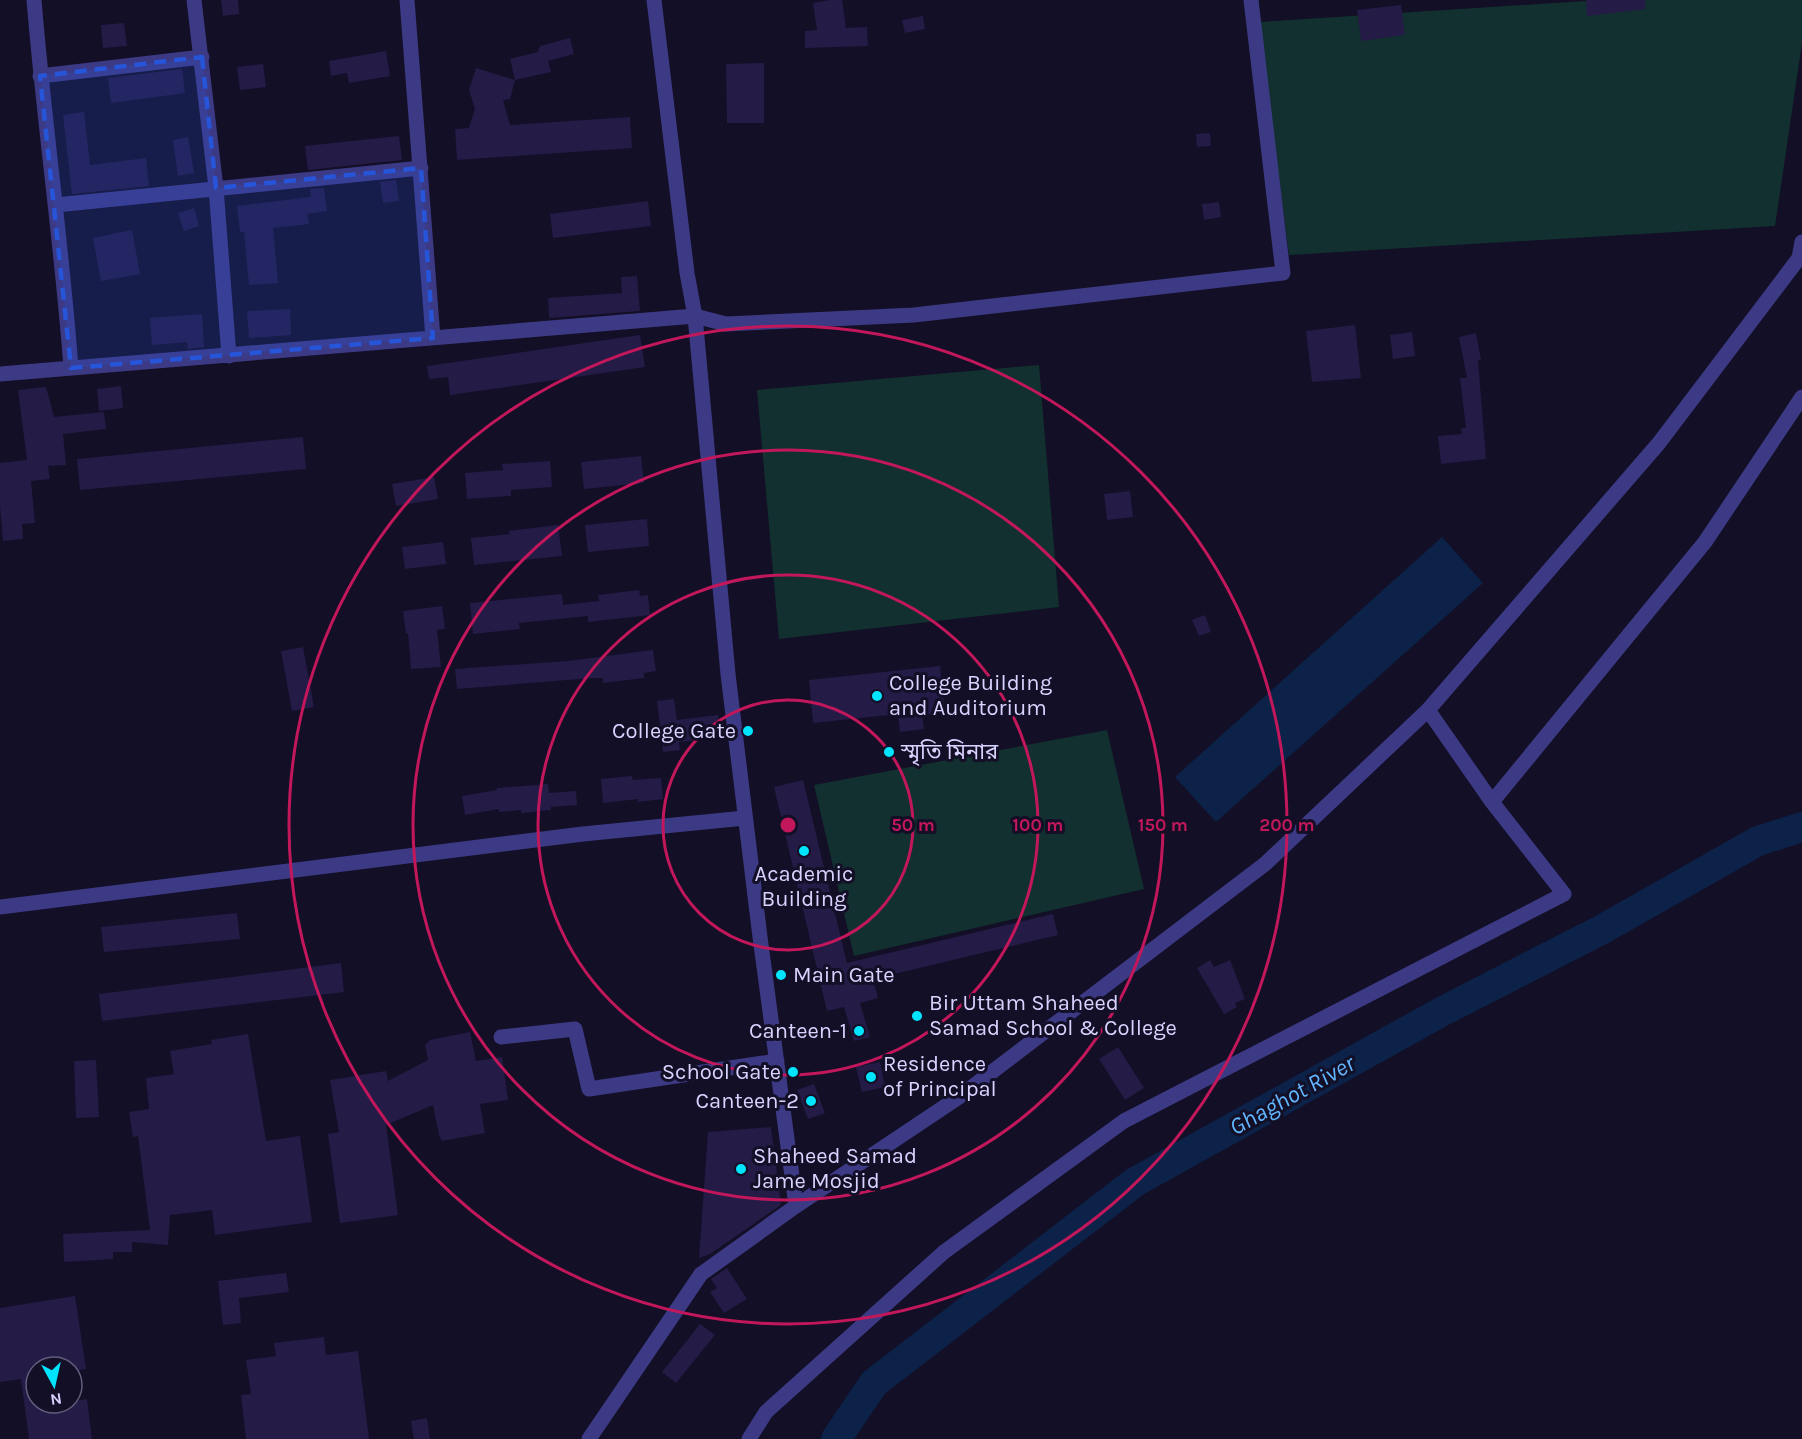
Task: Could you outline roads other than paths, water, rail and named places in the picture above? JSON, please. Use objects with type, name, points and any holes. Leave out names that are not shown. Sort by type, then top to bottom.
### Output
[{"type":"street","points":[[34,0],[40,76],[66,292],[71,368]]},
{"type":"street","points":[[195,0],[216,188],[229,356]]},
{"type":"street","points":[[407,0],[433,338]]},
{"type":"street","points":[[654,0],[687,273],[695,316],[728,674],[796,1206]]},
{"type":"street","points":[[0,374],[695,316],[726,324],[914,315],[1283,273],[1251,0]]},
{"type":"street","points":[[40,76],[202,57]]},
{"type":"street","points":[[56,205],[421,168]]},
{"type":"street","points":[[589,1439],[701,1274],[796,1206],[959,1097],[1265,864],[1428,710],[1659,443],[1799,258],[1802,242]]},
{"type":"street","points":[[1492,802],[1705,542],[1802,397]]},
{"type":"street","points":[[749,1439],[766,1412],[944,1251],[1124,1121],[1564,894],[1492,802],[1428,710]]},
{"type":"street","points":[[0,907],[584,834],[745,818]]},
{"type":"street","points":[[501,1037],[575,1029],[589,1089],[777,1061]]},
{"type":"water","points":[[1442,537],[1483,583],[1216,822],[1175,777]]},
{"type":"waterway","name":"Ghaghot River","points":[[836,1439],[874,1383],[1135,1182],[1443,1011],[1601,930],[1758,841],[1802,827]]},
{"type":"place","name":"College Building and Auditorium","points":[[877,696]]},
{"type":"place","name":"College Gate","points":[[748,731]]},
{"type":"place","name":"স্মৃতি মিনার","points":[[889,752]]},
{"type":"place","name":"Academic Building","points":[[804,851]]},
{"type":"place","name":"Main Gate","points":[[781,975]]},
{"type":"place","name":"Bir Uttam Shaheed Samad School & College","points":[[917,1016]]},
{"type":"place","name":"Canteen-1","points":[[859,1031]]},
{"type":"place","name":"School Gate","points":[[793,1072]]},
{"type":"place","name":"Residence of Principal","points":[[871,1077]]},
{"type":"place","name":"Canteen-2","points":[[811,1101]]},
{"type":"place","name":"Shaheed Samad Jame Mosjid","points":[[741,1169]]}]
